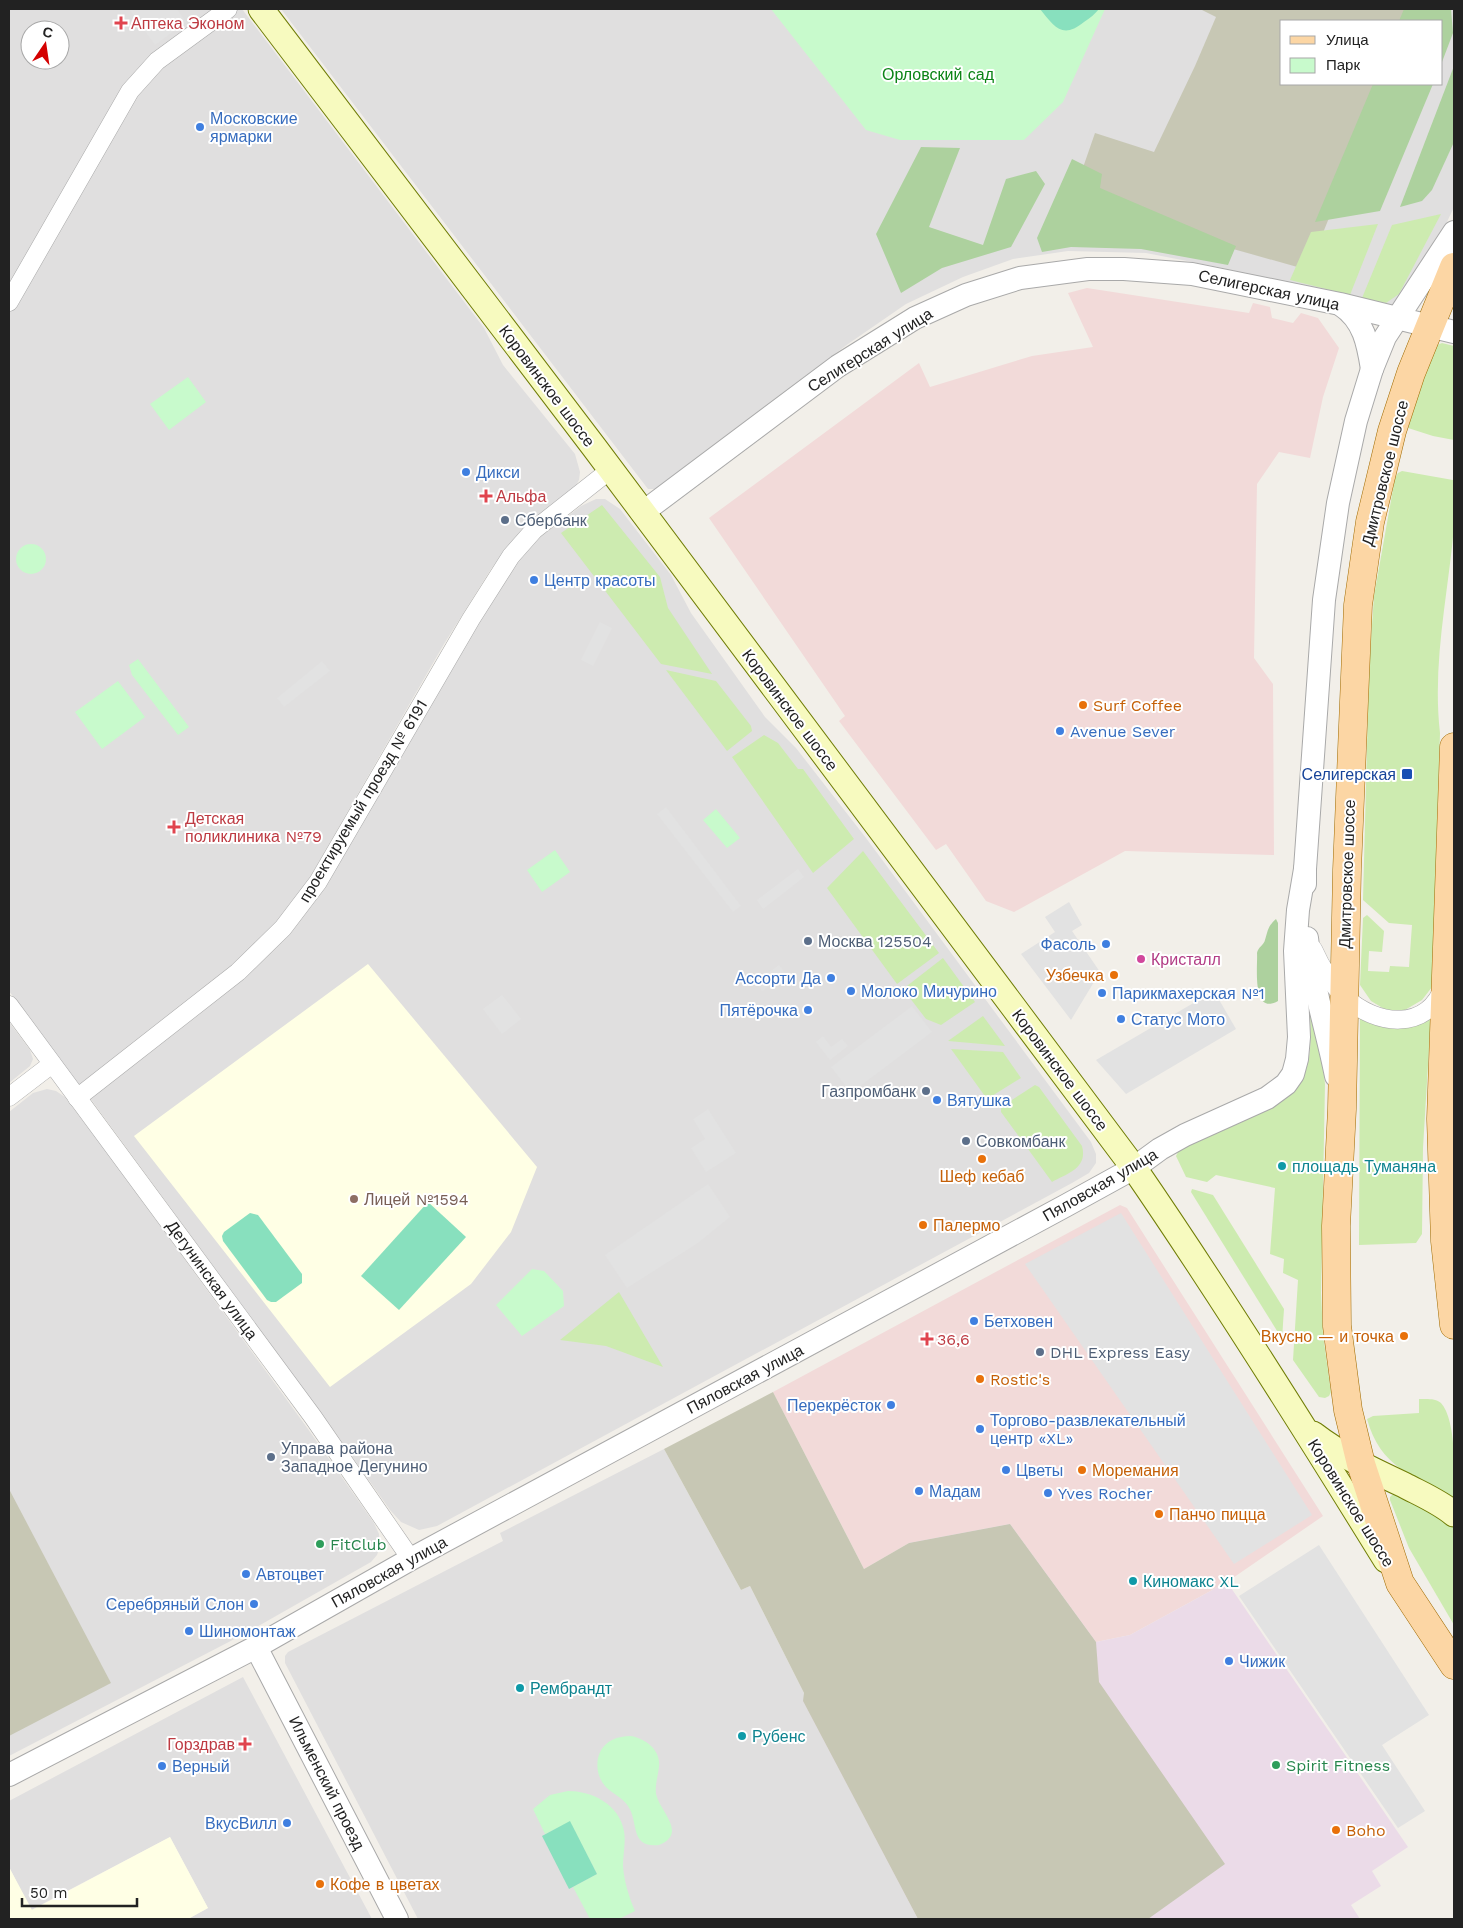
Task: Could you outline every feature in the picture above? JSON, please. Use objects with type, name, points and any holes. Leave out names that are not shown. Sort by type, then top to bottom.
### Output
[{"type":"main road","name":"Коровинское шоссе","points":[[261,9],[642,512],[1134,1168],[1170,1219],[1302,1423],[1400,1583]]},
{"type":"main road","name":"Дмитровское шоссе","points":[[1454,267],[1442,330],[1411,373],[1392,431],[1370,522],[1358,605],[1348,851],[1342,1109],[1336,1226],[1338,1326],[1348,1410],[1361,1464],[1400,1583],[1454,1665]]},
{"type":"main road","points":[[1454,746],[1441,1119],[1445,1241],[1454,1325]]},
{"type":"main road","name":"Коровинское шоссе","points":[[1302,1423],[1324,1443],[1361,1464]]},
{"type":"main road","points":[[1361,1464],[1433,1500],[1454,1514]]},
{"type":"street","points":[[9,302],[130,91],[157,61],[228,9]]},
{"type":"street","points":[[1342,1109],[1315,989],[1307,934],[1305,869],[1324,600],[1338,503],[1358,412],[1372,369],[1385,337],[1454,232]]},
{"type":"street","name":"Селигерская улица","points":[[642,512],[838,366],[915,318],[993,285],[1020,278],[1088,269],[1158,270],[1233,282],[1340,304],[1442,330]]},
{"type":"street","points":[[1340,304],[1350,311],[1362,329],[1372,369]]},
{"type":"street","name":"проектируемый проезд № 6191","points":[[77,1098],[238,972],[283,928],[318,882],[471,619],[511,556],[534,530],[610,470]]},
{"type":"street","name":"Пяловская улица","points":[[9,1775],[256,1648],[411,1559],[1134,1168],[1185,1135],[1268,1098],[1286,1084],[1293,1074],[1297,1059],[1295,951],[1298,910],[1305,869]]},
{"type":"street","points":[[1307,934],[1327,976],[1344,997],[1356,1006],[1388,1020],[1410,1018],[1424,1012],[1436,1001],[1442,992],[1447,972]]},
{"type":"street","name":"Дегунинская улица","points":[[9,1005],[313,1416],[411,1559]]},
{"type":"street","points":[[9,1098],[52,1064]]},
{"type":"street","name":"Ильменский проезд","points":[[256,1648],[397,1919]]},
{"type":"shaded area","points":[[9,9],[242,9],[484,328],[503,365],[575,454],[580,472],[579,480],[575,487],[525,527],[491,569],[444,644],[309,879],[275,924],[231,966],[79,1086],[9,991]]},
{"type":"shaded area","points":[[129,9],[177,9],[186,22],[155,45]]},
{"type":"shaded area","points":[[281,9],[1454,9],[1454,207],[1446,224],[1396,304],[1382,306],[1218,267],[1146,253],[1068,251],[1013,259],[963,277],[906,304],[848,344],[655,489],[648,489]]},
{"type":"shaded area","points":[[1200,9],[1413,9],[1408,20],[1280,20],[1280,85],[1383,85],[1308,270],[1137,222],[1063,225],[1095,133],[1154,152],[1216,17]]},
{"type":"shaded area","points":[[1087,288],[1249,313],[1253,303],[1270,307],[1272,318],[1293,323],[1301,313],[1318,318],[1339,348],[1323,397],[1310,458],[1279,452],[1257,484],[1254,658],[1273,684],[1274,855],[1125,851],[1014,912],[986,901],[946,844],[936,850],[839,721],[845,716],[709,518],[919,363],[930,387],[1032,356],[1093,347],[1068,293]]},
{"type":"shaded area","points":[[596,499],[605,499],[620,509],[671,575],[691,613],[765,717],[796,748],[866,838],[1091,1142],[1096,1154],[1096,1163],[1089,1173],[1072,1183],[437,1526],[419,1530],[401,1522],[390,1510],[90,1098],[243,977],[289,933],[324,887],[460,652],[526,550],[581,506]]},
{"type":"shaded area","points":[[600,622],[612,628],[593,666],[581,660]]},
{"type":"shaded area","points":[[322,661],[330,671],[284,707],[277,698]]},
{"type":"shaded area","points":[[666,807],[741,906],[733,912],[657,814]]},
{"type":"shaded area","points":[[798,869],[804,877],[763,909],[757,900]]},
{"type":"shaded area","points":[[1069,902],[1082,925],[1072,931],[1100,972],[1071,1020],[1021,954],[1055,932],[1045,917]]},
{"type":"shaded area","name":"Лицей №1594","points":[[368,964],[537,1167],[511,1232],[471,1284],[330,1387],[134,1136]]},
{"type":"shaded area","points":[[779,965],[786,974],[762,991],[756,982]]},
{"type":"shaded area","points":[[1214,991],[1236,1029],[1126,1094],[1096,1060]]},
{"type":"shaded area","points":[[502,995],[521,1019],[502,1034],[483,1009]]},
{"type":"shaded area","points":[[912,1006],[932,1032],[851,1093],[831,1067]]},
{"type":"shaded area","points":[[9,1022],[30,1050],[33,1059],[30,1066],[9,1083]]},
{"type":"shaded area","points":[[823,1036],[831,1047],[842,1039],[848,1046],[830,1060],[816,1042]]},
{"type":"shaded area","points":[[47,1089],[56,1091],[65,1097],[111,1158],[374,1523],[379,1534],[380,1546],[377,1555],[371,1562],[248,1632],[9,1756],[9,1112],[33,1093]]},
{"type":"shaded area","points":[[708,1109],[736,1153],[706,1172],[691,1148],[705,1139],[693,1119]]},
{"type":"shaded area","points":[[708,1184],[730,1217],[698,1243],[627,1288],[605,1255]]},
{"type":"shaded area","points":[[1120,1205],[1127,1208],[1323,1516],[1227,1582],[1130,1635],[1096,1642],[1010,1524],[909,1543],[864,1569],[773,1392]]},
{"type":"shaded area","points":[[1121,1213],[1312,1515],[1234,1564],[1025,1264]]},
{"type":"shaded area","points":[[773,1392],[864,1569],[909,1543],[1010,1524],[1096,1642],[1099,1682],[1225,1864],[1148,1919],[918,1919],[803,1701],[804,1693],[750,1586],[741,1590],[664,1449]]},
{"type":"shaded area","points":[[664,1449],[741,1590],[750,1586],[804,1693],[804,1701],[918,1919],[418,1919],[285,1663],[285,1656],[288,1652],[503,1541],[500,1533]]},
{"type":"shaded area","points":[[9,1489],[111,1683],[9,1736]]},
{"type":"shaded area","points":[[1010,1524],[1096,1642],[1130,1635],[1227,1582],[1408,1847],[1372,1871],[1381,1886],[1351,1905],[1360,1919],[918,1919],[803,1701],[909,1543]]},
{"type":"shaded area","points":[[1319,1545],[1429,1715],[1382,1745],[1425,1811],[1398,1828],[1239,1596]]},
{"type":"shaded area","points":[[243,1677],[372,1919],[188,1919],[208,1908],[170,1837],[31,1910],[9,1867],[9,1801]]},
{"type":"shaded area","points":[[170,1837],[208,1908],[188,1919],[9,1919],[9,1867],[32,1910]]},
{"type":"green space","name":"Орловский сад","points":[[771,9],[1105,9],[1063,102],[1024,140],[900,140],[866,130]]},
{"type":"green space","points":[[1040,9],[1099,9],[1076,27],[1064,30],[1054,25]]},
{"type":"green space","points":[[1404,9],[1451,9],[1453,33],[1443,59],[1443,20],[1399,20]]},
{"type":"green space","points":[[1454,66],[1454,142],[1432,190],[1422,201],[1400,207]]},
{"type":"green space","points":[[1373,85],[1433,85],[1380,211],[1315,222]]},
{"type":"green space","points":[[921,147],[960,148],[929,227],[983,245],[1006,179],[1036,171],[1045,184],[1011,247],[942,268],[901,293],[876,234]]},
{"type":"green space","points":[[1072,159],[1102,174],[1100,188],[1236,246],[1228,265],[1141,249],[1071,247],[1042,252],[1037,238]]},
{"type":"green space","points":[[1441,214],[1399,294],[1386,303],[1362,298],[1392,225]]},
{"type":"green space","points":[[1378,224],[1350,295],[1290,280],[1311,232]]},
{"type":"green space","points":[[1442,343],[1454,346],[1454,440],[1408,428],[1432,351],[1437,345]]},
{"type":"green space","points":[[188,377],[206,402],[169,430],[150,404]]},
{"type":"green space","points":[[1402,471],[1453,480],[1454,473],[1455,513],[1439,655],[1438,707],[1440,733],[1432,987],[1422,1000],[1405,1010],[1386,1010],[1371,1001],[1360,985],[1363,918],[1367,915],[1384,931],[1382,952],[1369,951],[1368,971],[1389,972],[1390,966],[1409,967],[1412,925],[1389,923],[1363,900],[1369,670],[1374,596],[1395,478]]},
{"type":"green space","points":[[602,505],[660,577],[668,608],[712,674],[661,664],[561,533]]},
{"type":"green space","points":[[31,544],[37,545],[45,553],[45,565],[37,573],[31,574],[25,573],[17,565],[16,559],[17,553],[25,545]]},
{"type":"green space","points":[[138,659],[189,727],[178,735],[132,675],[129,665]]},
{"type":"green space","points":[[666,670],[716,681],[751,726],[752,731],[727,751]]},
{"type":"green space","points":[[118,681],[145,717],[102,749],[75,712]]},
{"type":"green space","points":[[764,735],[778,743],[798,769],[803,769],[854,839],[813,873],[732,757]]},
{"type":"green space","points":[[716,809],[740,838],[727,848],[703,820]]},
{"type":"green space","points":[[555,850],[570,872],[542,892],[527,870]]},
{"type":"green space","points":[[863,851],[939,953],[897,984],[827,888]]},
{"type":"green space","points":[[1276,919],[1278,923],[1278,1001],[1269,1004],[1263,1002],[1260,996],[1257,977],[1257,953],[1264,942],[1270,926]]},
{"type":"green space","points":[[943,958],[975,1002],[941,1025],[926,1019],[903,989]]},
{"type":"green space","points":[[1310,1015],[1320,1049],[1325,1084],[1321,1293],[1323,1335],[1331,1392],[1325,1398],[1319,1397],[1293,1360],[1298,1280],[1283,1273],[1284,1259],[1270,1254],[1275,1188],[1216,1175],[1207,1182],[1186,1177],[1176,1156],[1179,1150],[1290,1095],[1298,1087],[1307,1068],[1309,1058]]},
{"type":"green space","points":[[1360,1015],[1431,1015],[1423,1148],[1422,1234],[1416,1243],[1359,1245]]},
{"type":"green space","points":[[983,1016],[1005,1046],[948,1041]]},
{"type":"green space","points":[[951,1049],[1003,1052],[1021,1078],[987,1099]]},
{"type":"green space","points":[[1035,1085],[1039,1087],[1082,1146],[1082,1160],[1079,1165],[1052,1182],[1001,1112],[1001,1107]]},
{"type":"green space","points":[[1192,1189],[1213,1195],[1284,1309],[1282,1339],[1191,1192]]},
{"type":"green space","points":[[428,1202],[466,1237],[399,1310],[361,1276]]},
{"type":"green space","points":[[250,1213],[258,1215],[302,1274],[302,1283],[276,1302],[267,1300],[223,1241],[222,1236],[224,1232]]},
{"type":"green space","points":[[532,1269],[544,1271],[563,1291],[564,1306],[522,1336],[496,1305]]},
{"type":"green space","points":[[619,1292],[663,1367],[606,1346],[560,1340]]},
{"type":"green space","points":[[1419,1399],[1431,1399],[1441,1403],[1450,1422],[1454,1449],[1454,1499],[1412,1477],[1390,1460],[1380,1449],[1367,1419],[1373,1416],[1419,1413]]},
{"type":"green space","points":[[1392,1495],[1399,1495],[1454,1526],[1454,1625],[1409,1548],[1390,1500]]},
{"type":"green space","points":[[631,1736],[647,1742],[655,1750],[659,1761],[656,1794],[672,1828],[667,1840],[659,1845],[650,1845],[639,1838],[628,1806],[605,1786],[597,1767],[599,1754],[606,1744],[614,1739]]},
{"type":"green space","points":[[568,1791],[586,1793],[603,1801],[617,1813],[621,1822],[625,1835],[623,1866],[627,1889],[635,1911],[619,1919],[590,1919],[573,1887],[597,1874],[570,1822],[545,1834],[533,1809],[550,1795]]},
{"type":"green space","points":[[570,1821],[597,1874],[569,1889],[542,1836]]},
{"type":"place","name":"Аптека Эконом","points":[[121,23]]},
{"type":"place","name":"Московские ярмарки","points":[[200,127]]},
{"type":"place","name":"Дикси","points":[[466,472]]},
{"type":"place","name":"Альфа","points":[[486,496]]},
{"type":"place","name":"Сбербанк","points":[[505,520]]},
{"type":"place","name":"Центр красоты","points":[[534,580]]},
{"type":"place","name":"Surf Coffee","points":[[1083,705]]},
{"type":"place","name":"Avenue Sever","points":[[1060,731]]},
{"type":"place","name":"Селигерская","points":[[1407,774]]},
{"type":"place","name":"Детская поликлиника №79","points":[[174,827]]},
{"type":"place","name":"Москва 125504","points":[[808,941]]},
{"type":"place","name":"Фасоль","points":[[1106,944]]},
{"type":"place","name":"Кристалл","points":[[1141,959]]},
{"type":"place","name":"Узбечка","points":[[1114,975]]},
{"type":"place","name":"Ассорти Да","points":[[831,978]]},
{"type":"place","name":"Молоко Мичурино","points":[[851,991]]},
{"type":"place","name":"Парикмахерская №1","points":[[1102,993]]},
{"type":"place","name":"Пятёрочка","points":[[808,1010]]},
{"type":"place","name":"Статус Мото","points":[[1121,1019]]},
{"type":"place","name":"Газпромбанк","points":[[926,1091]]},
{"type":"place","name":"Вятушка","points":[[937,1100]]},
{"type":"place","name":"Совкомбанк","points":[[966,1141]]},
{"type":"place","name":"Шеф кебаб","points":[[982,1159]]},
{"type":"place","name":"площадь Туманяна","points":[[1282,1166]]},
{"type":"place","name":"Лицей №1594","points":[[354,1199]]},
{"type":"place","name":"Палермо","points":[[923,1225]]},
{"type":"place","name":"Бетховен","points":[[974,1321]]},
{"type":"place","name":"Вкусно — и точка","points":[[1404,1336]]},
{"type":"place","name":"36,6","points":[[927,1339]]},
{"type":"place","name":"DHL Express Easy","points":[[1040,1352]]},
{"type":"place","name":"Rostic's","points":[[980,1379]]},
{"type":"place","name":"Перекрёсток","points":[[891,1405]]},
{"type":"place","name":"Торгово-развлекательный центр «XL»","points":[[980,1429]]},
{"type":"place","name":"Управа района Западное Дегунино","points":[[271,1457]]},
{"type":"place","name":"Цветы","points":[[1006,1470]]},
{"type":"place","name":"Моремания","points":[[1082,1470]]},
{"type":"place","name":"Мадам","points":[[919,1491]]},
{"type":"place","name":"Yves Rocher","points":[[1048,1493]]},
{"type":"place","name":"Панчо пицца","points":[[1159,1514]]},
{"type":"place","name":"FitClub","points":[[320,1544]]},
{"type":"place","name":"Автоцвет","points":[[246,1574]]},
{"type":"place","name":"Киномакс XL","points":[[1133,1581]]},
{"type":"place","name":"Серебряный Слон","points":[[254,1604]]},
{"type":"place","name":"Шиномонтаж","points":[[189,1631]]},
{"type":"place","name":"Чижик","points":[[1229,1661]]},
{"type":"place","name":"Рембрандт","points":[[520,1688]]},
{"type":"place","name":"Рубенс","points":[[742,1736]]},
{"type":"place","name":"Горздрав","points":[[245,1744]]},
{"type":"place","name":"Spirit Fitness","points":[[1276,1765]]},
{"type":"place","name":"Верный","points":[[162,1766]]},
{"type":"place","name":"ВкусВилл","points":[[287,1823]]},
{"type":"place","name":"Boho","points":[[1336,1830]]},
{"type":"place","name":"Кофе в цветах","points":[[320,1884]]}]
